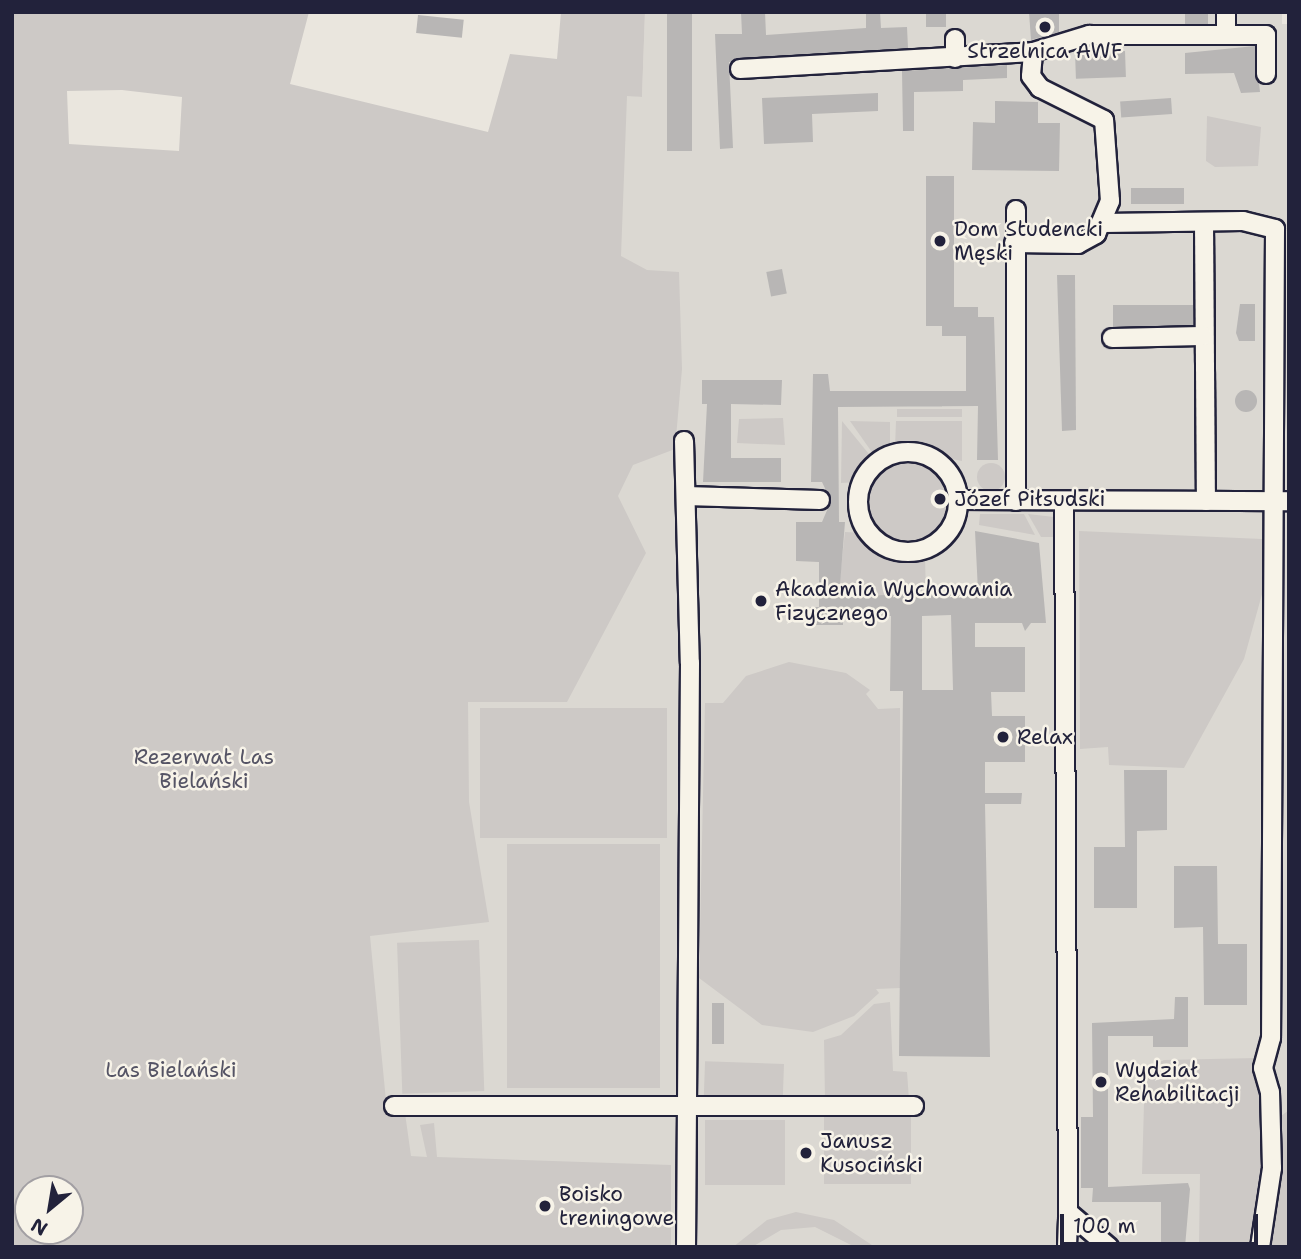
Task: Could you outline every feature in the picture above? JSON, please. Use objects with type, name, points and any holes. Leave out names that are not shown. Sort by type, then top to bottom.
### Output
[{"type":"street","points":[[1226,12],[1226,34]]},
{"type":"street","points":[[740,69],[1033,52],[1089,35],[1266,34],[1266,74]]},
{"type":"street","points":[[955,39],[956,58]]},
{"type":"street","points":[[1014,243],[1078,244],[1104,223],[1110,201],[1104,120],[1040,88],[1031,76],[1033,52]]},
{"type":"street","points":[[1016,210],[1016,501]]},
{"type":"street","points":[[1104,223],[1256,221],[1275,229],[1279,497],[1270,1038],[1263,1068],[1270,1092],[1272,1168],[1260,1247]]},
{"type":"street","points":[[1204,222],[1206,501]]},
{"type":"street","points":[[1112,338],[1203,336]]},
{"type":"street","points":[[684,440],[687,1247]]},
{"type":"street","points":[[909,451],[949,471],[959,500],[947,534],[917,552],[882,545],[869,533],[849,501],[868,471],[909,451]]},
{"type":"street","points":[[686,496],[820,500]]},
{"type":"street","points":[[959,500],[1206,501],[1279,497]]},
{"type":"street","points":[[1065,501],[1067,1247]]},
{"type":"street","points":[[394,1106],[914,1106]]},
{"type":"street","points":[[1068,1212],[1110,1247]]},
{"type":"shaded area","name":"Akademia Wychowania Fizycznego","points":[[645,12],[1282,12],[1282,24],[1289,24],[1289,1247],[385,1247],[275,952],[627,95],[642,97]]},
{"type":"green space","points":[[12,12],[309,12],[290,84],[488,132],[510,54],[557,59],[561,12],[645,12],[642,97],[627,96],[621,256],[647,270],[679,272],[682,369],[675,449],[633,465],[618,496],[646,553],[567,702],[468,702],[469,802],[489,922],[370,936],[387,1111],[405,1113],[411,1156],[427,1157],[420,1125],[434,1123],[437,1157],[671,1165],[671,1247],[12,1247]],"holes":[[[122,90],[182,97],[179,151],[69,144],[67,91]]]},
{"type":"green space","points":[[1207,116],[1261,127],[1258,166],[1215,167],[1206,161]]},
{"type":"green space","points":[[897,409],[962,409],[962,417],[897,417]]},
{"type":"green space","points":[[783,418],[785,445],[737,443],[739,419]]},
{"type":"green space","points":[[842,421],[873,459],[857,482],[841,483]]},
{"type":"green space","points":[[850,421],[890,422],[890,449],[876,458]]},
{"type":"green space","points":[[896,421],[962,421],[962,461],[895,448]]},
{"type":"green space","points":[[907,458],[932,465],[944,477],[951,502],[944,527],[932,539],[907,546],[882,539],[870,527],[863,502],[870,477],[882,465]]},
{"type":"green space","points":[[991,463],[1001,467],[1005,477],[1001,487],[991,491],[981,487],[977,477],[981,467]]},
{"type":"green space","points":[[980,514],[1024,514],[1035,535],[979,525]]},
{"type":"green space","points":[[1028,514],[1054,517],[1056,537],[1041,537]]},
{"type":"green space","points":[[1079,531],[1262,539],[1264,587],[1244,659],[1184,768],[1109,765],[1108,747],[1080,749]]},
{"type":"green space","points":[[845,532],[863,533],[893,555],[925,556],[926,596],[838,596]]},
{"type":"green space","points":[[789,662],[846,673],[870,690],[866,694],[878,709],[900,708],[900,988],[876,989],[879,993],[854,1016],[813,1032],[762,1025],[699,978],[705,703],[723,703],[746,676]]},
{"type":"green space","points":[[480,708],[667,708],[667,838],[480,838]]},
{"type":"green space","points":[[507,844],[660,844],[660,1088],[507,1088]]},
{"type":"green space","points":[[479,940],[484,1091],[402,1094],[397,943]]},
{"type":"green space","points":[[890,1002],[893,1071],[907,1072],[909,1100],[825,1100],[824,1040],[841,1035],[874,1004]]},
{"type":"green space","points":[[1257,1058],[1264,1174],[1253,1247],[1199,1247],[1200,1174],[1142,1174],[1145,1069],[1164,1060]]},
{"type":"green space","points":[[705,1061],[784,1064],[783,1099],[704,1096]]},
{"type":"green space","points":[[1289,1110],[1289,1247],[1268,1247],[1277,1119]]},
{"type":"green space","points":[[824,1113],[911,1113],[911,1184],[824,1184]]},
{"type":"green space","points":[[705,1120],[785,1120],[785,1185],[705,1185]]},
{"type":"green space","points":[[796,1212],[834,1220],[875,1247],[855,1247],[815,1227],[781,1230],[752,1247],[733,1247],[767,1220]]},
{"type":"building","points":[[667,12],[692,12],[692,151],[667,151]]},
{"type":"building","points":[[741,12],[765,12],[766,35],[866,28],[866,12],[880,12],[881,28],[907,27],[908,48],[729,62],[733,148],[720,149],[715,34],[742,34]]},
{"type":"building","points":[[926,12],[946,12],[946,27],[926,27]]},
{"type":"building","name":"Strzelnica AWF","points":[[1029,12],[1059,12],[1059,32],[1031,40]]},
{"type":"building","points":[[1185,12],[1208,12],[1208,24],[1185,24]]},
{"type":"building","points":[[418,15],[464,20],[462,38],[416,33]]},
{"type":"building","points":[[1255,46],[1260,92],[1241,93],[1234,73],[1185,74],[1185,53]]},
{"type":"building","points":[[1125,51],[1126,77],[1076,79],[1075,53]]},
{"type":"building","points":[[1007,65],[1007,78],[963,80],[963,91],[914,92],[914,131],[903,131],[902,71]]},
{"type":"building","points":[[878,93],[878,111],[812,114],[813,142],[764,144],[762,98]]},
{"type":"building","points":[[1171,98],[1172,114],[1121,118],[1120,102]]},
{"type":"building","points":[[995,101],[1038,102],[1038,123],[1060,123],[1059,171],[972,170],[973,122],[995,123]]},
{"type":"building","points":[[926,176],[954,176],[954,307],[978,307],[978,317],[994,317],[998,460],[977,460],[978,406],[838,407],[839,522],[845,522],[839,597],[978,591],[975,531],[1039,543],[1046,623],[1031,623],[1025,631],[1022,623],[975,623],[975,647],[1025,647],[1025,692],[991,692],[992,716],[1025,716],[1025,762],[985,762],[985,793],[1022,793],[1021,804],[985,804],[990,1057],[899,1056],[903,691],[890,691],[891,616],[843,616],[843,625],[810,625],[810,607],[819,607],[819,562],[796,561],[796,522],[822,522],[831,501],[822,482],[811,482],[813,374],[828,374],[830,391],[966,391],[966,336],[942,336],[942,326],[926,326]],"holes":[[[951,615],[953,690],[922,690],[922,616]]]},
{"type":"building","points":[[1131,188],[1184,188],[1184,204],[1131,204]]},
{"type":"building","points":[[782,269],[787,294],[771,297],[766,272]]},
{"type":"building","points":[[1057,275],[1075,275],[1076,430],[1062,431]]},
{"type":"building","points":[[1240,304],[1255,304],[1255,341],[1239,341],[1236,333]]},
{"type":"building","points":[[1113,305],[1193,305],[1193,327],[1113,327]]},
{"type":"building","points":[[702,380],[782,380],[781,405],[731,404],[731,458],[781,458],[781,482],[703,482],[707,404],[702,404]]},
{"type":"building","points":[[1246,390],[1254,393],[1257,401],[1254,409],[1246,412],[1238,409],[1235,401],[1238,393]]},
{"type":"building","points":[[1124,770],[1167,770],[1167,830],[1137,831],[1137,908],[1094,908],[1094,847],[1125,847]]},
{"type":"building","points":[[1174,866],[1217,866],[1218,944],[1247,944],[1247,1005],[1204,1005],[1203,927],[1174,928]]},
{"type":"building","points":[[1175,997],[1188,997],[1188,1047],[1153,1047],[1153,1036],[1108,1036],[1108,1187],[1188,1183],[1190,1189],[1185,1247],[1161,1247],[1161,1202],[1092,1202],[1093,1188],[1081,1188],[1081,1117],[1093,1117],[1092,1023],[1174,1019]]},
{"type":"building","points":[[712,1003],[724,1003],[724,1044],[712,1044]]},
{"type":"place","name":"Strzelnica AWF","points":[[1045,27]]},
{"type":"place","name":"Dom Studencki Męski","points":[[940,241]]},
{"type":"place","name":"Józef Piłsudski","points":[[940,499]]},
{"type":"place","name":"Akademia Wychowania Fizycznego","points":[[761,601]]},
{"type":"place","name":"Relax","points":[[1003,737]]},
{"type":"place","name":"Wydział Rehabilitacji","points":[[1101,1082]]},
{"type":"place","name":"Janusz Kusociński","points":[[806,1153]]},
{"type":"place","name":"Boisko treningowe","points":[[545,1206]]},
{"type":"park label","name":"Rezerwat Las Bielański","points":[[204,769]]},
{"type":"park label","name":"Las Bielański","points":[[171,1070]]}]
